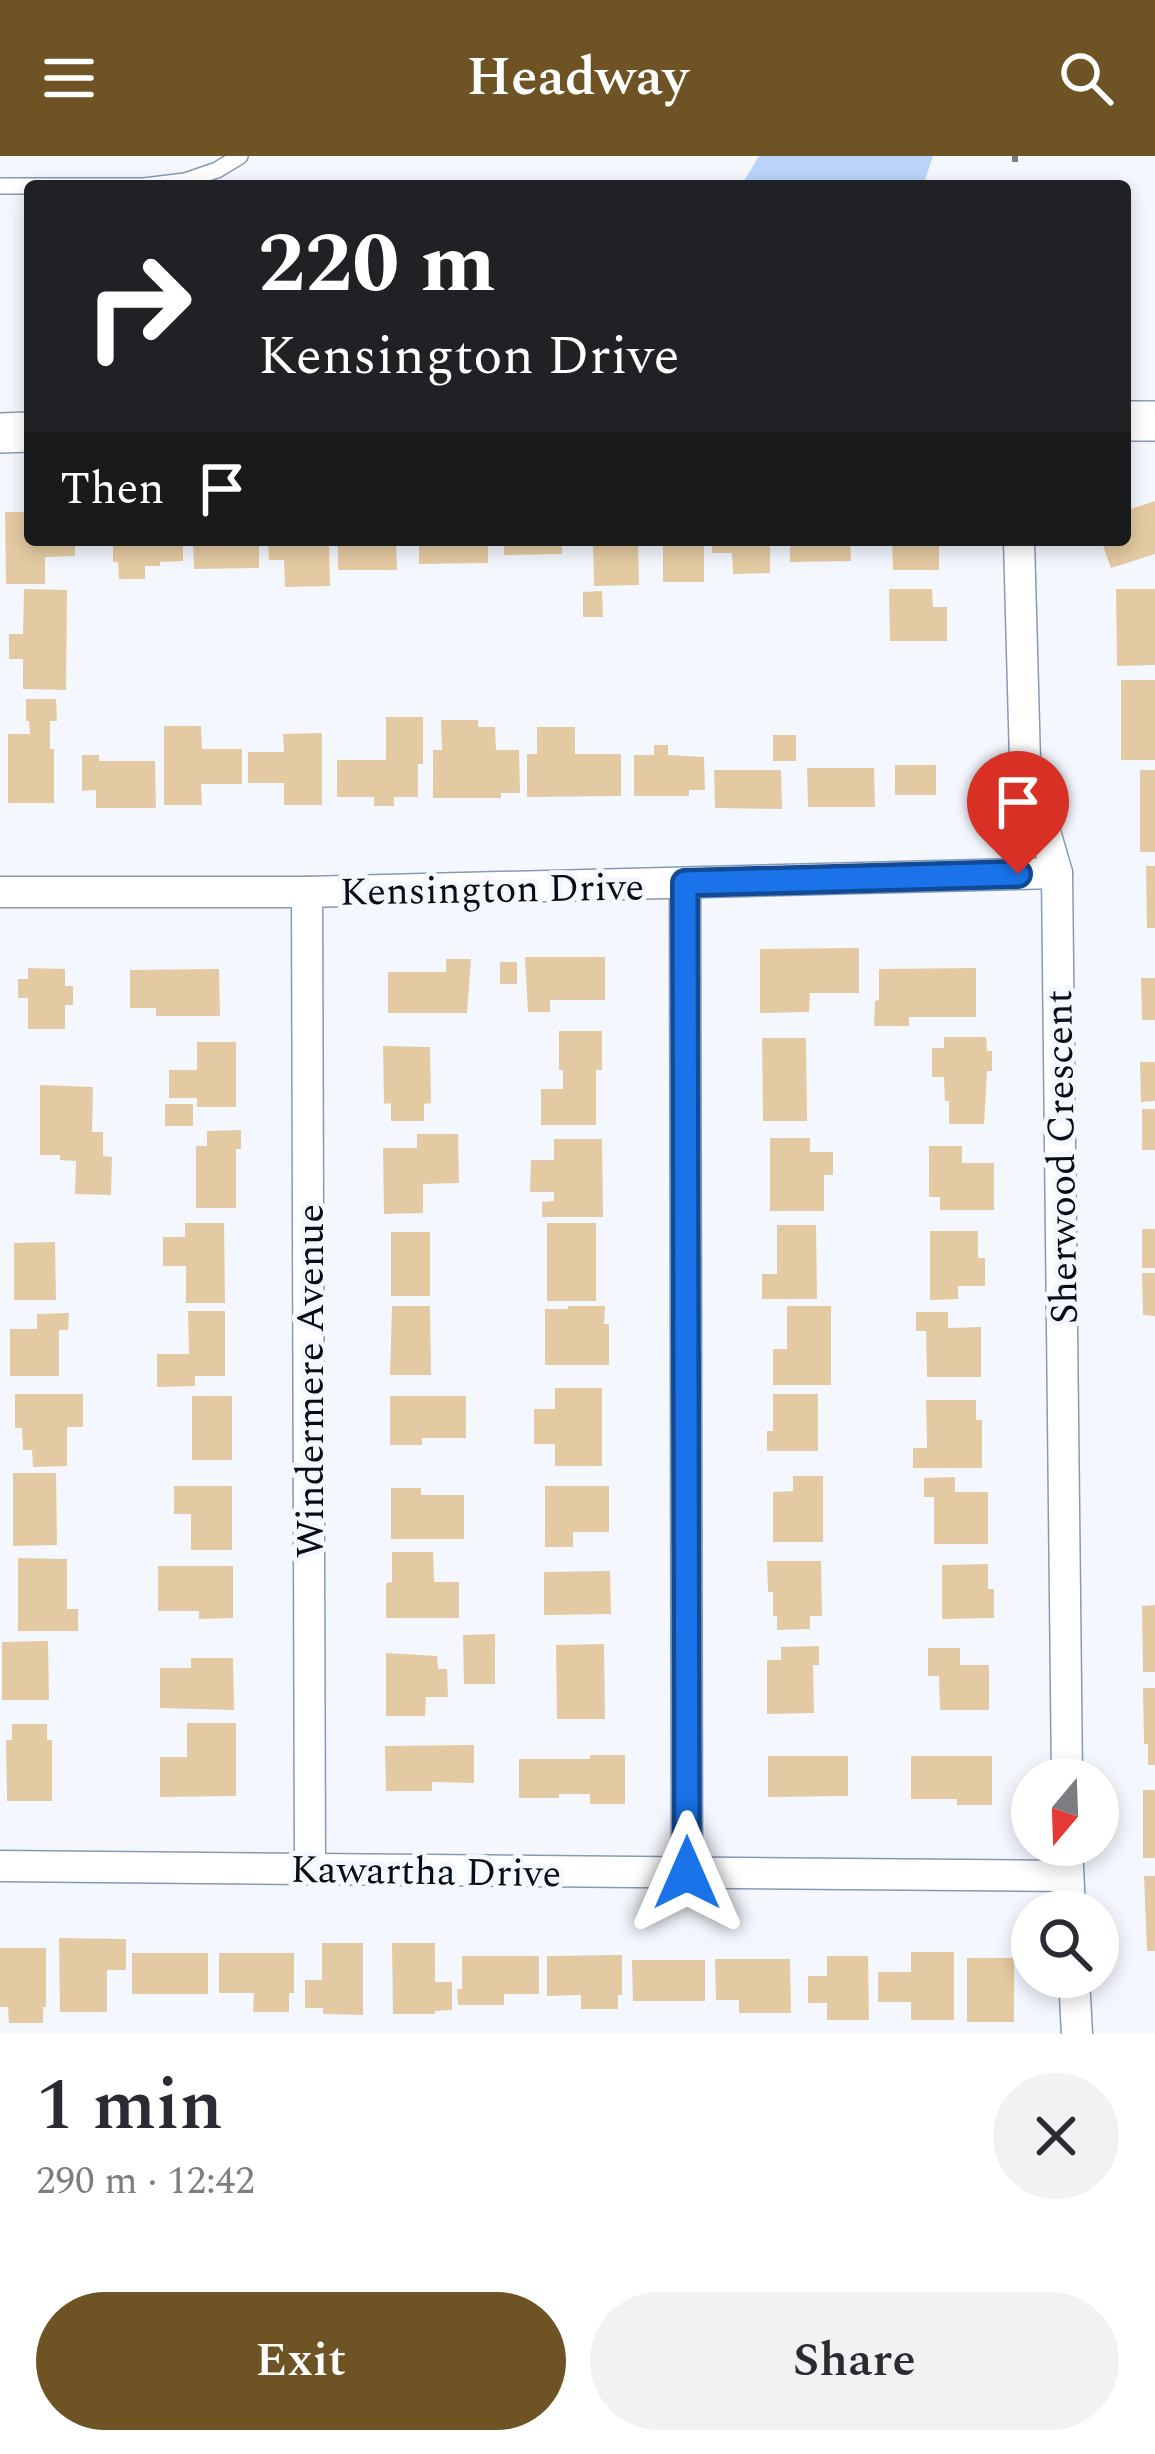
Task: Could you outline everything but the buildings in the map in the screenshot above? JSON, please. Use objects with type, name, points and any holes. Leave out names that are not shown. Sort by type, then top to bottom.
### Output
[{"type":"street","name":"Sherwood Crescent","points":[[1019,546],[1025,762],[1057,873],[1066,1758]]},
{"type":"street","name":"Kensington Drive","points":[[0,892],[307,892],[1057,873]]},
{"type":"street","points":[[685,883],[687,1873]]},
{"type":"street","name":"Windermere Avenue","points":[[307,892],[310,1870]]},
{"type":"street","name":"Kawartha Drive","points":[[0,1866],[687,1873],[1011,1862]]},
{"type":"street","points":[[1075,1998],[1077,2034]]},
{"type":"lane","points":[[187,180],[218,170],[240,156]]},
{"type":"path","points":[[1015,156],[1015,167]]},
{"type":"shaded area","points":[[759,156],[933,156],[925,180],[745,180]]},
{"type":"route","points":[[687,1873],[685,883],[1018,874]]}]
